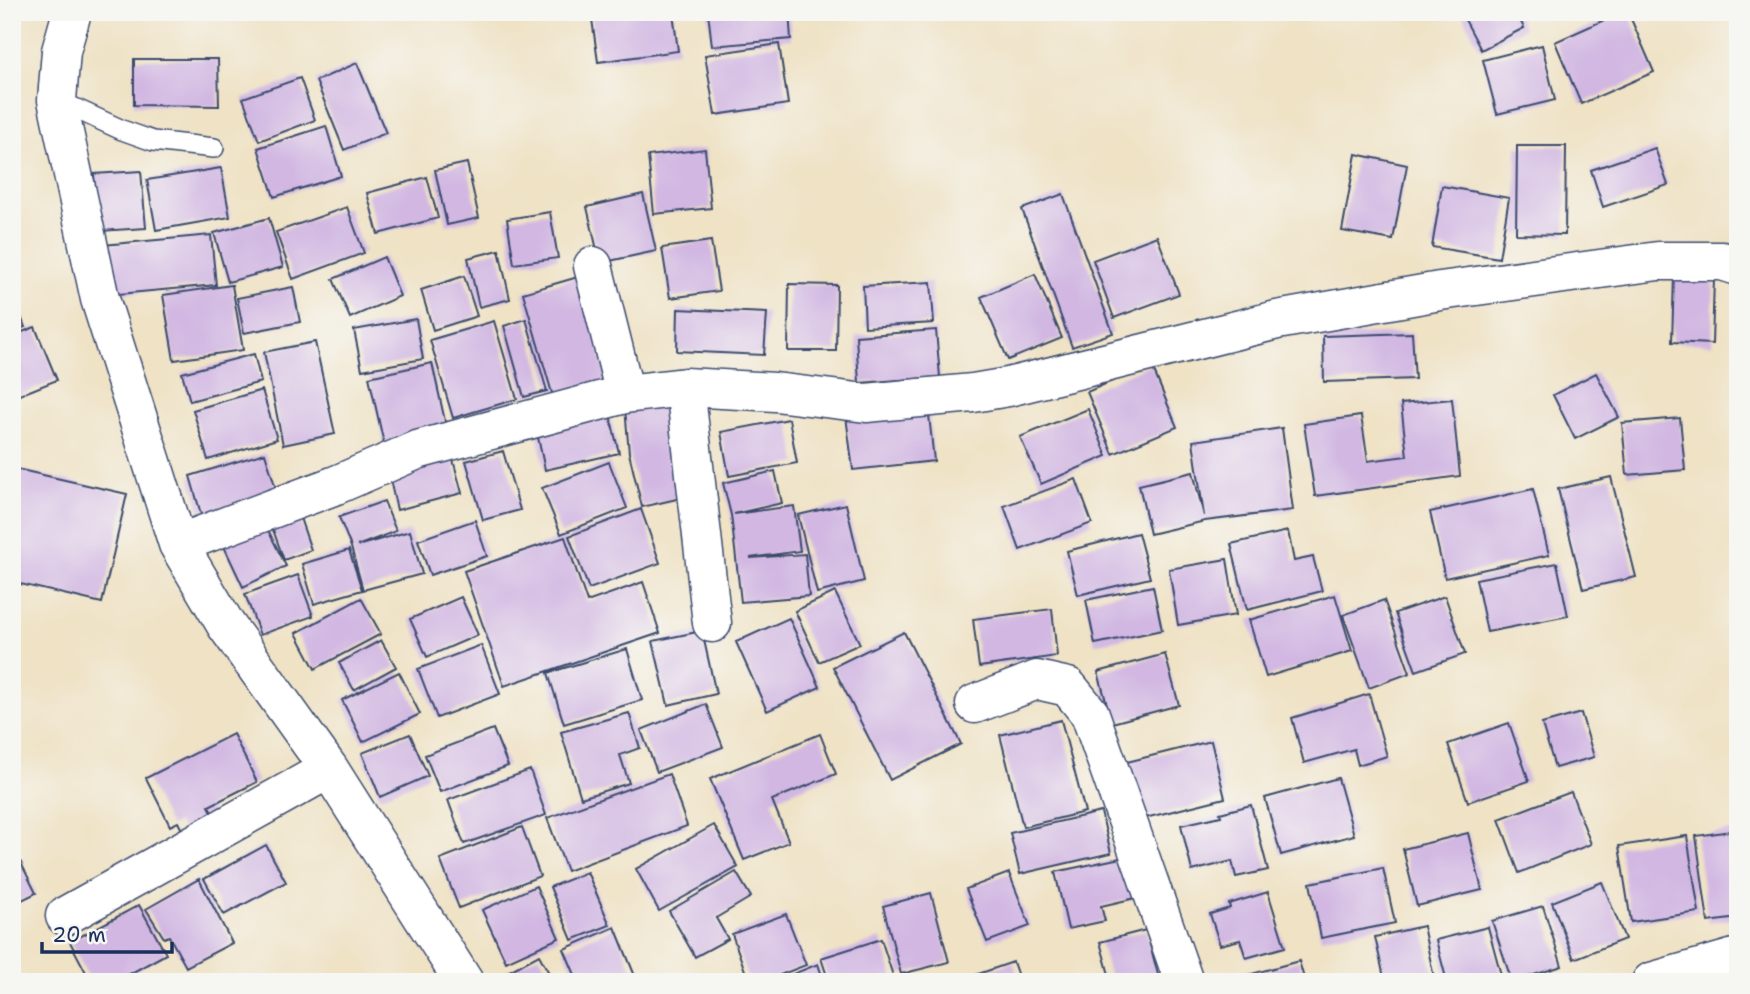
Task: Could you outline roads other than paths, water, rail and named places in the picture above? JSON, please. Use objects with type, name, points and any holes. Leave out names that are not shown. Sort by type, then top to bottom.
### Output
[{"type":"street","points":[[72,12],[61,51],[57,100],[100,299],[178,544],[226,625],[330,769],[464,982]]},
{"type":"street","points":[[178,544],[336,485],[417,450],[625,394],[685,387],[775,392],[866,402],[973,393],[1009,387],[1277,320],[1440,291],[1658,261],[1722,261],[1738,266]]},
{"type":"street","points":[[593,267],[625,394]]},
{"type":"street","points":[[685,387],[712,623]]},
{"type":"street","points":[[975,704],[1037,680],[1069,687],[1090,714],[1184,982]]},
{"type":"street","points":[[65,916],[330,769]]},
{"type":"street","points":[[1651,982],[1738,957]]},
{"type":"lane","points":[[57,100],[153,141],[214,148]]}]
